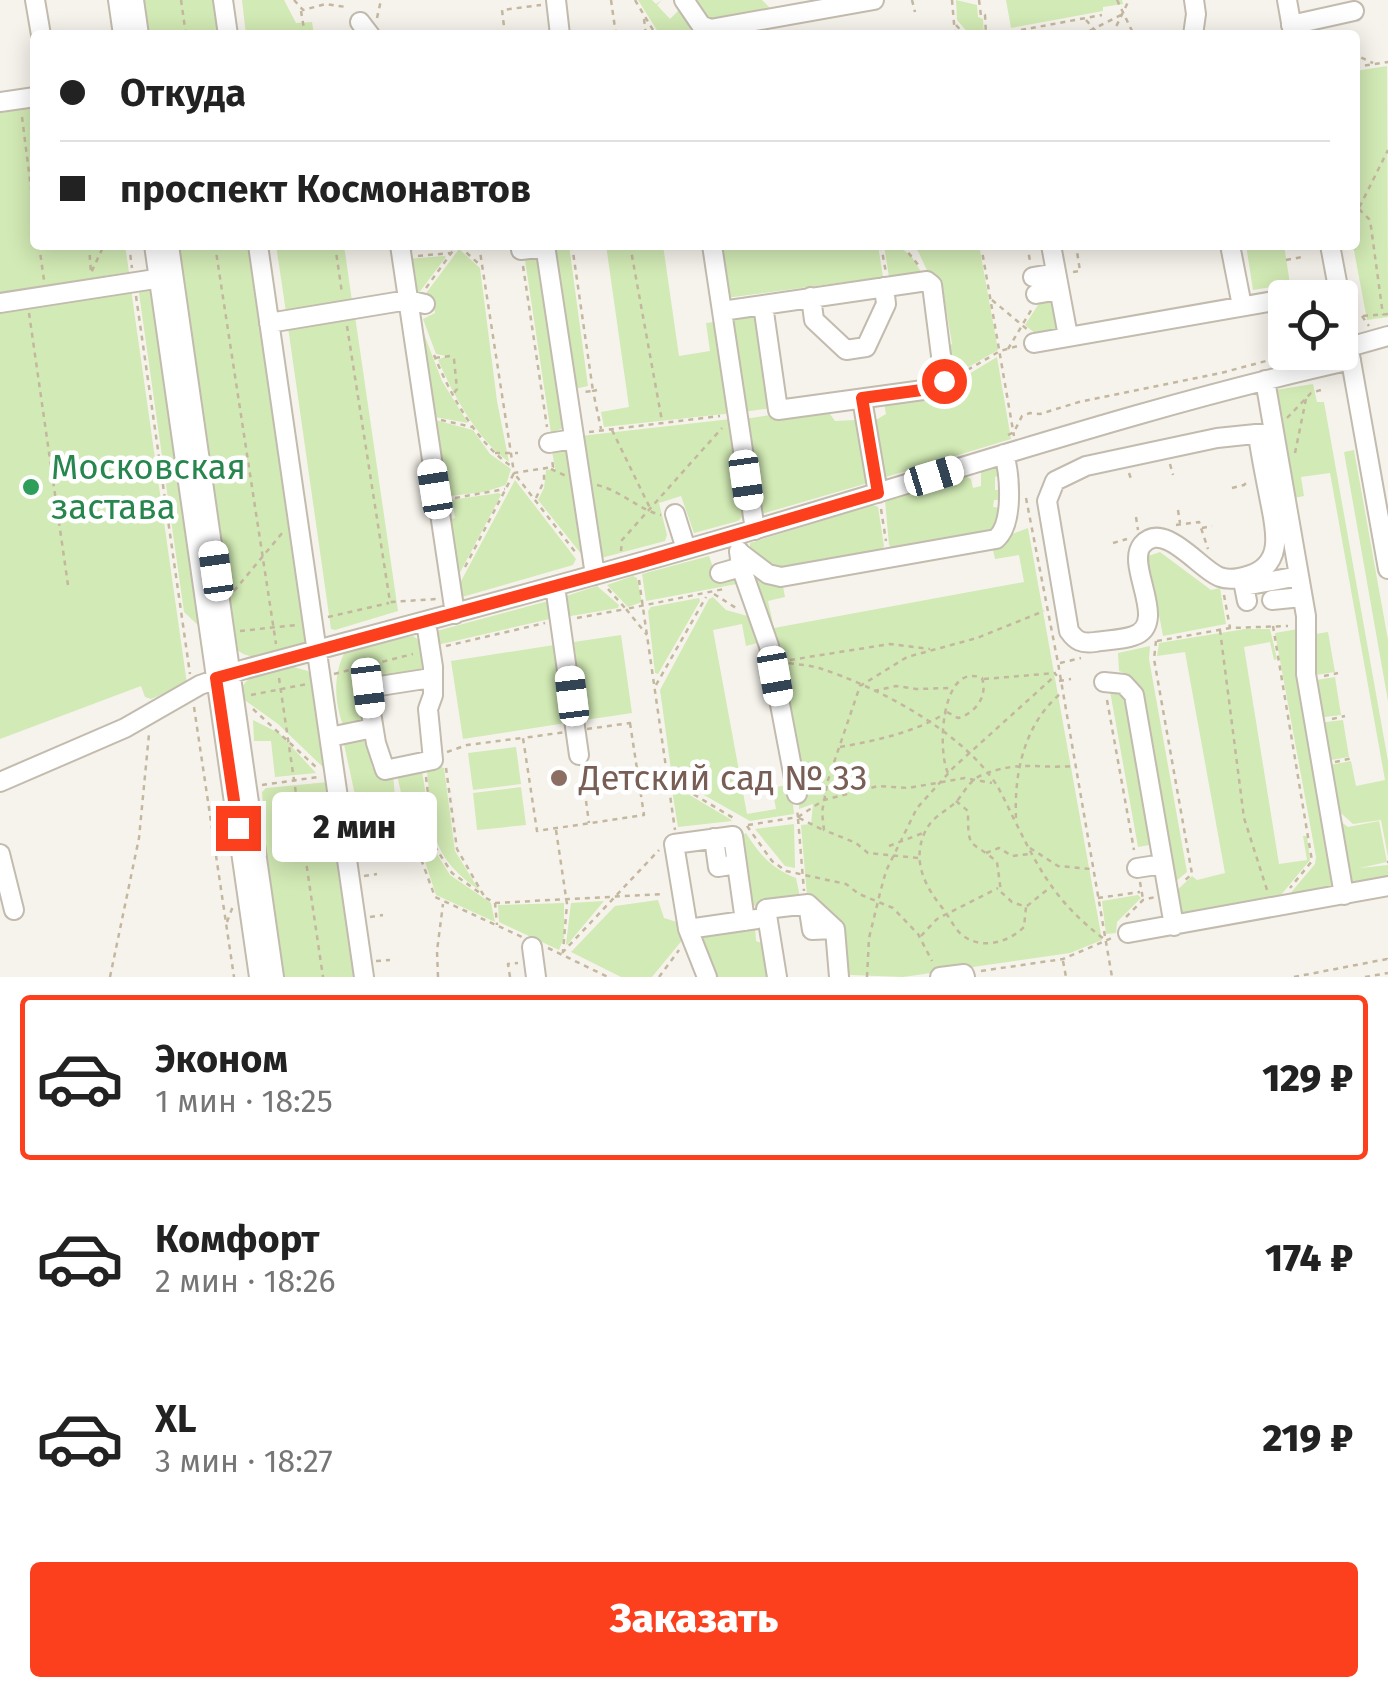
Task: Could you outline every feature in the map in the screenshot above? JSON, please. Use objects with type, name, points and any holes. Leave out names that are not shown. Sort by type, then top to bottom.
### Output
[{"type":"street","points":[[36,0],[40,30]]},
{"type":"street","points":[[118,0],[123,30]]},
{"type":"street","points":[[134,0],[138,30]]},
{"type":"street","points":[[222,0],[227,30]]},
{"type":"street","points":[[676,2],[701,26],[710,29],[874,0]]},
{"type":"street","points":[[1194,0],[1194,30]]},
{"type":"street","points":[[1286,0],[1292,30],[1354,11]]},
{"type":"street","points":[[555,2],[559,30]]},
{"type":"street","points":[[0,102],[30,98]]},
{"type":"street","points":[[156,250],[166,278],[223,676],[259,977]]},
{"type":"street","points":[[166,278],[169,250]]},
{"type":"street","points":[[259,250],[316,651],[370,969]]},
{"type":"street","points":[[546,250],[595,575]]},
{"type":"street","points":[[713,250],[733,416],[755,530],[742,560],[720,573]]},
{"type":"street","points":[[1231,250],[1242,306]]},
{"type":"street","points":[[1331,250],[1336,280]]},
{"type":"street","points":[[401,251],[416,301],[425,419],[452,603]]},
{"type":"street","points":[[1034,285],[1056,269],[1068,336]]},
{"type":"street","points":[[9,302],[166,278]]},
{"type":"street","points":[[722,311],[886,286],[928,282],[932,285],[944,387],[778,410],[763,305]]},
{"type":"street","points":[[811,298],[814,320],[846,350],[866,347],[886,304],[886,286]]},
{"type":"street","points":[[270,323],[416,301]]},
{"type":"street","points":[[1038,342],[1268,302]]},
{"type":"street","points":[[1358,350],[1388,336]]},
{"type":"street","points":[[755,530],[878,493],[1008,444],[1298,370]]},
{"type":"street","points":[[1353,370],[1388,569]]},
{"type":"street","points":[[1265,380],[1277,538],[1266,566],[1241,578],[1218,577],[1176,544],[1162,539],[1147,541],[1138,556],[1148,610],[1144,628],[1136,636],[1086,643],[1072,636],[1047,501],[1056,481],[1086,466],[1268,431]]},
{"type":"street","points":[[862,398],[878,493]]},
{"type":"street","points":[[1268,431],[1299,576],[1306,626],[1306,674],[1344,896]]},
{"type":"street","points":[[549,443],[572,437]]},
{"type":"street","points":[[0,782],[125,728],[146,713],[223,676],[426,622],[452,603],[555,586],[686,549],[742,560],[781,577],[1001,536],[1008,496],[1008,444]]},
{"type":"street","points":[[676,515],[686,549]]},
{"type":"street","points":[[742,560],[770,646],[797,794]]},
{"type":"street","points":[[1242,609],[1244,586],[1299,576]]},
{"type":"street","points":[[555,586],[579,755]]},
{"type":"street","points":[[1272,600],[1302,598]]},
{"type":"street","points":[[426,622],[433,695],[428,709],[429,763],[385,770],[368,688],[430,678]]},
{"type":"street","points":[[223,676],[274,977]]},
{"type":"street","points":[[1104,682],[1124,684],[1134,695],[1174,926]]},
{"type":"street","points":[[330,738],[374,728]]},
{"type":"street","points":[[707,977],[681,893],[675,844],[733,836],[745,917]]},
{"type":"street","points":[[0,854],[14,910]]},
{"type":"street","points":[[1137,868],[1163,864]]},
{"type":"street","points":[[1128,934],[1388,886]]},
{"type":"street","points":[[692,931],[806,904],[835,929],[841,976]]},
{"type":"street","points":[[767,913],[778,977]]},
{"type":"street","points":[[937,973],[964,975]]},
{"type":"path","points":[[180,0],[185,30]]},
{"type":"path","points":[[294,0],[304,30]]},
{"type":"path","points":[[612,0],[615,30]]},
{"type":"path","points":[[635,0],[652,30]]},
{"type":"path","points":[[912,0],[915,12]]},
{"type":"path","points":[[952,0],[955,30]]},
{"type":"path","points":[[979,0],[985,30]]},
{"type":"path","points":[[1116,0],[1131,30]]},
{"type":"path","points":[[1115,30],[1129,0]]},
{"type":"path","points":[[300,10],[328,2],[346,7]]},
{"type":"path","points":[[505,30],[502,10],[555,2]]},
{"type":"path","points":[[1086,18],[1094,29],[1123,14]]},
{"type":"path","points":[[1021,30],[1102,15]]},
{"type":"path","points":[[644,18],[645,30]]},
{"type":"path","points":[[955,24],[960,30]]},
{"type":"path","points":[[1046,26],[1046,30]]},
{"type":"path","points":[[1360,57],[1374,64]]},
{"type":"path","points":[[1360,66],[1388,62]]},
{"type":"path","points":[[22,115],[30,180]]},
{"type":"path","points":[[1360,204],[1388,150]]},
{"type":"path","points":[[1360,210],[1369,219],[1385,314],[1362,316]]},
{"type":"path","points":[[40,250],[46,296]]},
{"type":"path","points":[[89,250],[91,272],[102,250]]},
{"type":"path","points":[[130,250],[234,977]]},
{"type":"path","points":[[217,250],[278,653]]},
{"type":"path","points":[[337,250],[390,602]]},
{"type":"path","points":[[416,301],[454,250]]},
{"type":"path","points":[[463,250],[482,267]]},
{"type":"path","points":[[514,471],[553,467],[535,366],[521,250]]},
{"type":"path","points":[[573,250],[602,430]]},
{"type":"path","points":[[631,250],[662,422]]},
{"type":"path","points":[[882,250],[886,286]]},
{"type":"path","points":[[907,250],[928,282]]},
{"type":"path","points":[[982,250],[1000,351],[1008,444]]},
{"type":"path","points":[[1056,269],[1080,270],[1077,250]]},
{"type":"path","points":[[401,251],[451,253]]},
{"type":"path","points":[[326,618],[416,598],[452,603],[507,488],[514,471],[480,252],[489,251]]},
{"type":"path","points":[[1286,260],[1302,257]]},
{"type":"path","points":[[1080,266],[1086,265]]},
{"type":"path","points":[[1008,349],[1022,325],[1034,285]]},
{"type":"path","points":[[990,299],[1038,342]]},
{"type":"path","points":[[9,302],[29,312],[68,585]]},
{"type":"path","points":[[944,384],[1000,351],[1038,342]]},
{"type":"path","points":[[429,344],[453,394],[492,453],[514,471],[626,609],[710,593],[730,606],[758,615]]},
{"type":"path","points":[[435,358],[454,358],[458,388],[453,394]]},
{"type":"path","points":[[1008,444],[1016,423],[1030,412],[1040,414],[1268,360]]},
{"type":"path","points":[[1268,431],[1311,393],[1324,389]]},
{"type":"path","points":[[566,395],[595,390]]},
{"type":"path","points":[[1281,480],[1291,468],[1306,399]]},
{"type":"path","points":[[572,437],[662,422],[733,416]]},
{"type":"path","points":[[508,964],[544,956],[611,900],[666,843],[675,844],[644,605],[622,540],[733,416]]},
{"type":"path","points":[[425,419],[475,428]]},
{"type":"path","points":[[611,429],[648,510]]},
{"type":"path","points":[[492,453],[518,453]]},
{"type":"path","points":[[1170,462],[1173,475]]},
{"type":"path","points":[[547,468],[610,488],[655,514],[676,515]]},
{"type":"path","points":[[535,499],[547,468]]},
{"type":"path","points":[[1129,472],[1132,482]]},
{"type":"path","points":[[1232,488],[1244,486],[1250,477]]},
{"type":"path","points":[[437,500],[486,495],[507,488]]},
{"type":"path","points":[[1025,492],[1112,977]]},
{"type":"path","points":[[878,493],[890,558]]},
{"type":"path","points":[[1178,510],[1180,525]]},
{"type":"path","points":[[1136,516],[1138,532]]},
{"type":"path","points":[[230,596],[286,529],[298,522]]},
{"type":"path","points":[[1201,528],[1212,526]]},
{"type":"path","points":[[1113,543],[1129,539]]},
{"type":"path","points":[[655,686],[710,593],[742,560]]},
{"type":"path","points":[[1224,596],[1229,626]]},
{"type":"path","points":[[1229,626],[1242,609]]},
{"type":"path","points":[[824,830],[824,800],[860,686],[907,657],[977,638],[1046,610]]},
{"type":"path","points":[[236,631],[302,624]]},
{"type":"path","points":[[1168,895],[1192,874],[1154,658],[1156,642],[1229,626],[1306,626]]},
{"type":"path","points":[[1273,626],[1312,861],[1274,909]]},
{"type":"path","points":[[1220,630],[1244,818],[1274,909]]},
{"type":"path","points":[[932,649],[890,644],[782,661],[814,666],[873,692],[930,723],[969,754],[996,784],[1050,888],[1076,918],[1105,940]]},
{"type":"path","points":[[332,675],[430,650]]},
{"type":"path","points":[[1058,663],[1092,656]]},
{"type":"path","points":[[278,672],[323,977]]},
{"type":"path","points":[[983,680],[1058,673]]},
{"type":"path","points":[[867,977],[869,938],[878,900],[917,808],[948,774],[1058,673]]},
{"type":"path","points":[[249,696],[309,684],[307,674]]},
{"type":"path","points":[[873,692],[896,686],[952,688],[968,676],[983,680]]},
{"type":"path","points":[[1060,681],[1072,679]]},
{"type":"path","points":[[947,712],[958,718],[972,712],[981,699],[983,680]]},
{"type":"path","points":[[1104,682],[1128,834],[1143,900]]},
{"type":"path","points":[[951,780],[942,757],[952,688]]},
{"type":"path","points":[[1016,824],[1020,766],[1036,722],[1061,693]]},
{"type":"path","points":[[249,717],[248,704],[325,776],[259,786]]},
{"type":"path","points":[[840,747],[887,739],[930,723],[947,712]]},
{"type":"path","points":[[110,977],[139,838],[149,734],[146,713]]},
{"type":"path","points":[[458,748],[576,730],[630,722],[644,816],[537,831],[524,738]]},
{"type":"path","points":[[434,846],[429,763],[446,766],[457,849],[484,896]]},
{"type":"path","points":[[1026,907],[1026,920],[1019,932],[992,944],[974,942],[964,936],[924,881],[919,858],[924,833],[973,779],[1020,766],[1074,766]]},
{"type":"path","points":[[668,779],[746,826],[772,861],[786,870],[846,884],[901,915],[920,937],[937,973]]},
{"type":"path","points":[[746,826],[798,818],[824,800],[878,786],[900,788],[973,779],[996,784]]},
{"type":"path","points":[[797,794],[806,904]]},
{"type":"path","points":[[352,804],[400,798],[432,890],[443,902],[497,926],[544,956],[608,977]]},
{"type":"path","points":[[956,801],[968,810],[970,842],[994,858],[999,867],[998,888],[1012,902],[1026,907]]},
{"type":"path","points":[[586,802],[589,824]]},
{"type":"path","points":[[408,816],[416,820],[452,873],[495,903],[611,900],[681,893]]},
{"type":"path","points":[[798,818],[856,843],[868,853],[919,858]]},
{"type":"path","points":[[416,820],[431,819]]},
{"type":"path","points":[[356,830],[370,828]]},
{"type":"path","points":[[544,956],[567,934],[567,901],[555,828]]},
{"type":"path","points":[[890,846],[924,833]]},
{"type":"path","points":[[1027,846],[1058,866],[1092,869]]},
{"type":"path","points":[[985,854],[999,848],[1012,856],[1031,854]]},
{"type":"path","points":[[363,876],[377,874]]},
{"type":"path","points":[[920,937],[932,923],[998,888]]},
{"type":"path","points":[[1026,907],[1050,888]]},
{"type":"path","points":[[1098,898],[1142,892]]},
{"type":"path","points":[[226,923],[236,896]]},
{"type":"path","points":[[438,977],[443,902]]},
{"type":"path","points":[[495,903],[497,926]]},
{"type":"path","points":[[369,917],[383,915]]},
{"type":"path","points":[[658,977],[692,931]]},
{"type":"path","points":[[964,975],[1063,960],[1128,934]]},
{"type":"path","points":[[1294,977],[1387,959],[1388,964]]},
{"type":"path","points":[[370,969],[390,960]]},
{"type":"path","points":[[1063,960],[1066,977]]},
{"type":"path","points":[[502,962],[508,961],[510,977]]},
{"type":"path","points":[[1365,977],[1388,973]]},
{"type":"green space","points":[[142,0],[215,0],[219,30],[146,30]]},
{"type":"green space","points":[[242,0],[284,0],[296,23],[312,22],[313,30],[245,30]]},
{"type":"green space","points":[[638,0],[652,0],[656,4],[662,0],[657,5],[670,19],[681,8],[696,25],[690,30],[657,30]]},
{"type":"green space","points":[[689,0],[762,0],[774,12],[712,25]]},
{"type":"green space","points":[[956,0],[977,5],[984,30],[966,30],[957,20]]},
{"type":"green space","points":[[1006,0],[1122,0],[1123,4],[1011,28]]},
{"type":"green space","points":[[1387,66],[1388,317],[1367,320],[1354,250],[1360,250],[1360,70]]},
{"type":"green space","points":[[30,108],[30,250],[126,250],[129,272],[87,279],[90,295],[131,289],[187,684],[151,699],[145,697],[141,686],[0,739],[0,113]]},
{"type":"green space","points":[[178,250],[254,250],[305,644],[260,657],[251,657],[235,648]]},
{"type":"green space","points":[[277,250],[345,250],[352,301],[286,312]]},
{"type":"green space","points":[[458,250],[480,268],[509,462],[477,429],[459,402],[438,360],[446,356],[436,354],[423,319],[435,313],[433,297],[424,296]]},
{"type":"green space","points":[[550,250],[570,250],[588,386],[570,390]]},
{"type":"green space","points":[[607,250],[664,250],[679,356],[710,351],[706,323],[722,321],[734,413],[604,427],[601,412],[629,407]]},
{"type":"green space","points":[[719,250],[879,250],[883,277],[726,298]]},
{"type":"green space","points":[[885,250],[904,250],[923,275],[889,277]]},
{"type":"green space","points":[[980,250],[998,350],[946,380],[943,350],[952,344],[941,279],[931,279],[918,251]]},
{"type":"green space","points":[[1247,250],[1285,250],[1289,280],[1268,280],[1268,288],[1253,290]]},
{"type":"green space","points":[[444,256],[418,294],[414,268],[407,268],[407,259]]},
{"type":"green space","points":[[544,258],[568,426],[551,433],[525,260]]},
{"type":"green space","points":[[138,286],[148,286],[153,291],[201,628],[184,612]]},
{"type":"green space","points":[[1058,293],[1065,335],[1042,339],[1025,325],[1040,302]]},
{"type":"green space","points":[[756,310],[772,408],[743,412],[729,316]]},
{"type":"green space","points":[[355,316],[398,611],[335,630],[331,629],[288,327]]},
{"type":"green space","points":[[419,321],[442,381],[468,423],[429,416]]},
{"type":"green space","points":[[997,357],[1011,439],[886,477],[874,421],[886,414],[884,403],[949,386]]},
{"type":"green space","points":[[1313,384],[1317,402],[1324,402],[1388,761],[1388,857],[1381,820],[1353,824],[1332,805],[1325,766],[1351,761],[1356,786],[1385,780],[1330,473],[1301,477],[1304,496],[1289,499],[1275,390]]},
{"type":"green space","points":[[825,407],[835,421],[855,420],[868,483],[758,515],[744,419]]},
{"type":"green space","points":[[731,419],[745,514],[738,521],[694,533],[681,496],[659,503],[665,541],[601,558],[596,553],[580,436]]},
{"type":"green space","points":[[435,420],[473,430],[490,454],[511,469],[506,485],[442,497]]},
{"type":"green space","points":[[571,442],[586,555],[582,555],[538,500],[546,470],[555,469],[551,445]]},
{"type":"green space","points":[[1354,450],[1388,640],[1388,701],[1344,452]]},
{"type":"green space","points":[[1002,464],[1004,474],[995,477],[995,490],[1002,490],[1001,500],[994,500],[993,507],[1003,508],[999,530],[957,540],[949,537],[892,548],[889,545],[885,500],[965,476],[971,479],[973,488],[981,486],[981,469]]},
{"type":"green space","points":[[515,480],[576,559],[573,565],[462,597],[458,594],[459,585]]},
{"type":"green space","points":[[499,493],[454,584],[444,520],[455,518],[453,506],[442,507],[443,501]]},
{"type":"green space","points":[[873,505],[878,507],[882,549],[824,559],[823,564],[780,573],[760,561],[750,549],[750,543]]},
{"type":"green space","points":[[1028,528],[1102,940],[1070,953],[903,977],[851,975],[845,972],[807,896],[801,825],[811,824],[813,804],[799,809],[799,791],[806,785],[782,667],[776,663],[784,664],[784,658],[776,657],[745,568],[782,581],[785,597],[768,601],[774,628],[1024,582],[1019,555],[995,559],[991,542]]},
{"type":"green space","points":[[1160,552],[1211,590],[1220,588],[1226,624],[1163,636],[1148,556]]},
{"type":"green space","points":[[709,556],[717,579],[740,576],[742,583],[646,601],[642,574]]},
{"type":"green space","points":[[637,578],[642,602],[628,607],[607,585]]},
{"type":"green space","points":[[597,586],[618,608],[565,617],[563,597]]},
{"type":"green space","points":[[713,597],[726,610],[755,618],[765,641],[746,646],[742,624],[713,630],[747,814],[776,809],[772,788],[791,784],[794,814],[750,821],[672,777],[660,690]]},
{"type":"green space","points":[[699,598],[658,674],[655,673],[648,611],[651,607]]},
{"type":"green space","points":[[552,600],[554,618],[437,645],[433,632]]},
{"type":"green space","points":[[1245,629],[1270,629],[1277,659],[1274,660],[1270,642],[1244,647],[1279,864],[1307,860],[1303,836],[1307,836],[1310,860],[1271,907],[1175,923],[1171,896],[1192,876],[1197,880],[1225,873],[1185,652],[1157,656],[1159,643]]},
{"type":"green space","points":[[1298,629],[1339,891],[1283,902],[1315,864],[1316,857],[1275,633]]},
{"type":"green space","points":[[1328,632],[1335,672],[1309,676],[1309,635]]},
{"type":"green space","points":[[621,635],[632,713],[585,720],[574,642]]},
{"type":"green space","points":[[413,636],[422,642],[427,666],[422,672],[359,689],[363,722],[343,725],[336,687],[346,650]]},
{"type":"green space","points":[[554,645],[566,723],[463,739],[451,661]]},
{"type":"green space","points":[[1150,646],[1149,659],[1187,872],[1169,887],[1134,684],[1129,675],[1119,671],[1118,653]]},
{"type":"green space","points":[[290,666],[308,671],[313,679],[326,770],[278,724],[239,696],[252,677]]},
{"type":"green space","points":[[1335,677],[1341,715],[1317,718],[1310,681]]},
{"type":"green space","points":[[1124,688],[1156,844],[1138,847],[1110,691]]},
{"type":"green space","points":[[253,720],[279,733],[316,773],[275,777],[271,741],[254,741]]},
{"type":"green space","points":[[1343,720],[1349,757],[1325,761],[1318,723]]},
{"type":"green space","points":[[368,738],[372,767],[379,775],[393,773],[395,797],[360,800],[355,795],[344,744]]},
{"type":"green space","points":[[516,747],[521,784],[473,790],[468,753]]},
{"type":"green space","points":[[436,765],[444,768],[455,851],[479,890],[450,864],[436,839],[427,772]]},
{"type":"green space","points":[[422,771],[429,814],[417,818],[405,803],[397,773]]},
{"type":"green space","points":[[328,782],[356,977],[282,977],[257,807],[263,806],[262,792],[266,788]]},
{"type":"green space","points":[[671,784],[730,819],[732,821],[678,827]]},
{"type":"green space","points":[[521,787],[526,825],[477,830],[473,793]]},
{"type":"green space","points":[[1332,815],[1348,827],[1379,821],[1387,862],[1360,868],[1388,865],[1388,884],[1345,892]]},
{"type":"green space","points":[[411,819],[419,825],[450,875],[491,903],[495,922],[436,895]]},
{"type":"green space","points":[[794,824],[795,868],[785,866],[755,829]]},
{"type":"green space","points":[[746,833],[767,860],[796,878],[800,897],[747,907],[738,838]]},
{"type":"green space","points":[[1138,895],[1141,898],[1117,922],[1116,933],[1106,934],[1102,901]]},
{"type":"green space","points":[[658,900],[664,918],[680,923],[684,938],[652,977],[621,977],[571,952],[615,906]]},
{"type":"green space","points":[[604,901],[567,945],[571,903]]},
{"type":"green space","points":[[564,903],[564,937],[559,950],[499,922],[498,905]]},
{"type":"green space","points":[[755,926],[756,941],[767,945],[771,977],[714,977],[699,939],[702,933]]},
{"type":"place","name":"Московская застава","points":[[31,487]]},
{"type":"place","name":"Детский сад № 33","points":[[559,778]]},
{"type":"route","points":[[238,828],[216,678],[636,564],[878,493],[862,398],[944,387],[944,381]]}]
